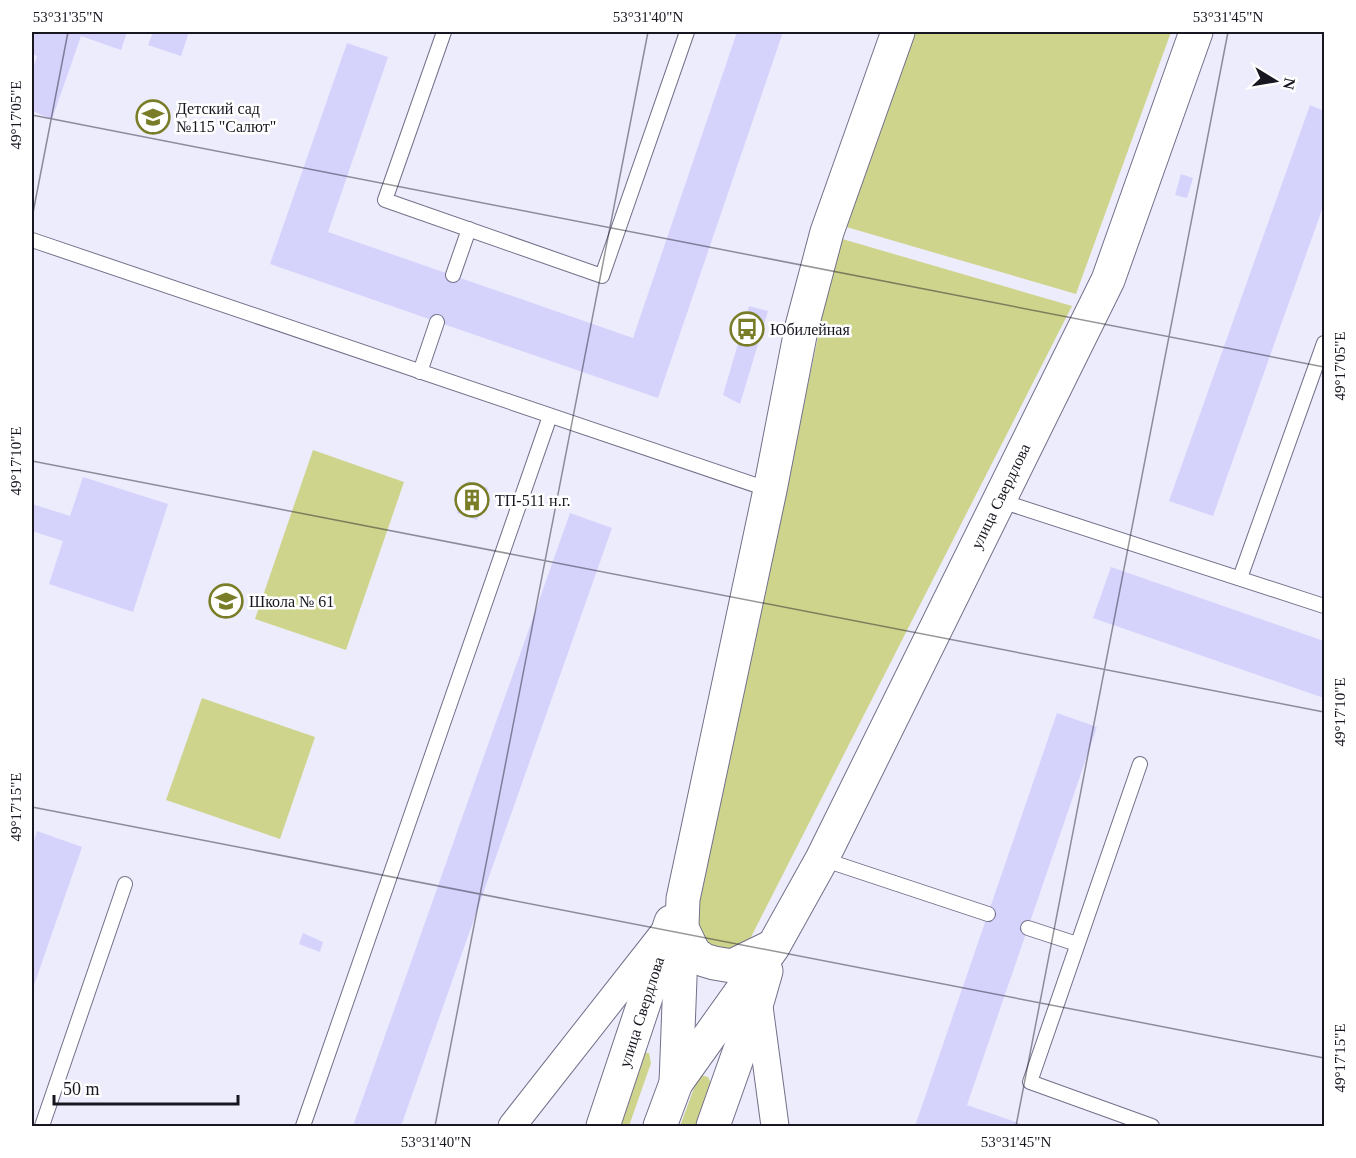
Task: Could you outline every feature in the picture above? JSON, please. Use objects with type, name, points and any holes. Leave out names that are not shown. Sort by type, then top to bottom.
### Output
[{"type":"main road","name":"улица Свердлова","points":[[603,1126],[678,916],[770,490],[801,330],[827,231],[898,32]]},
{"type":"main road","name":"улица Свердлова","points":[[660,1126],[676,1083],[773,946],[822,859],[1108,280],[1196,32]]},
{"type":"main road","name":"улица Свердлова","points":[[676,1083],[678,916]]},
{"type":"main road","points":[[678,916],[694,953],[704,960],[732,966],[773,946]]},
{"type":"main road","name":"улица Свердлова","points":[[713,1126],[758,999],[773,946]]},
{"type":"street","points":[[512,1126],[678,916]]},
{"type":"street","points":[[758,999],[775,1126]]},
{"type":"lane","points":[[444,32],[385,200],[602,276],[687,32]]},
{"type":"lane","points":[[453,275],[469,229]]},
{"type":"lane","points":[[32,240],[770,490]]},
{"type":"lane","points":[[420,372],[437,322]]},
{"type":"lane","points":[[1240,578],[1324,343]]},
{"type":"lane","points":[[303,1126],[550,416]]},
{"type":"lane","points":[[998,500],[1324,606]]},
{"type":"lane","points":[[1140,764],[1030,1082],[1152,1126]]},
{"type":"lane","points":[[822,859],[988,914]]},
{"type":"lane","points":[[42,1126],[125,884]]},
{"type":"lane","points":[[1028,928],[1077,944]]},
{"type":"green space","points":[[909,32],[1171,32],[1076,294],[843,226]]},
{"type":"green space","points":[[839,238],[1072,306],[748,943],[717,956],[693,925]]},
{"type":"green space","points":[[313,450],[404,482],[346,650],[255,619]]},
{"type":"green space","points":[[202,698],[315,737],[280,839],[166,800]]},
{"type":"green space","points":[[641,1052],[649,1053],[651,1063],[629,1126],[613,1126]]},
{"type":"green space","points":[[700,1075],[708,1077],[710,1086],[696,1126],[680,1126],[697,1080]]},
{"type":"building","points":[[32,32],[127,32],[121,50],[81,36],[52,119],[32,111],[32,72],[37,56],[32,54]]},
{"type":"building","points":[[153,32],[189,32],[181,56],[148,45]]},
{"type":"building","points":[[737,32],[783,32],[658,398],[270,264],[347,43],[388,57],[328,232],[633,338]]},
{"type":"building","points":[[1310,105],[1324,111],[1324,204],[1213,516],[1169,501]]},
{"type":"building","points":[[1181,174],[1193,178],[1187,198],[1175,195]]},
{"type":"building","points":[[749,306],[768,311],[740,404],[723,395]]},
{"type":"building","points":[[83,477],[168,504],[133,612],[49,584],[63,541],[32,531],[32,504],[70,516]]},
{"type":"building","name":"ТП-511 н.г.","points":[[468,481],[488,488],[477,520],[457,513]]},
{"type":"building","points":[[570,513],[612,528],[401,1126],[353,1126]]},
{"type":"building","points":[[1111,567],[1324,641],[1324,698],[1093,618]]},
{"type":"building","points":[[1057,713],[1097,727],[967,1105],[1027,1126],[915,1126]]},
{"type":"building","points":[[37,831],[82,847],[32,991],[32,848]]},
{"type":"building","points":[[303,933],[323,942],[320,952],[299,944]]},
{"type":"place","name":"Детский сад №115 \"Салют\"","points":[[153,117]]},
{"type":"place","name":"Юбилейная","points":[[747,329]]},
{"type":"place","name":"ТП-511 н.г.","points":[[472,500]]},
{"type":"place","name":"Школа № 61","points":[[226,601]]}]
